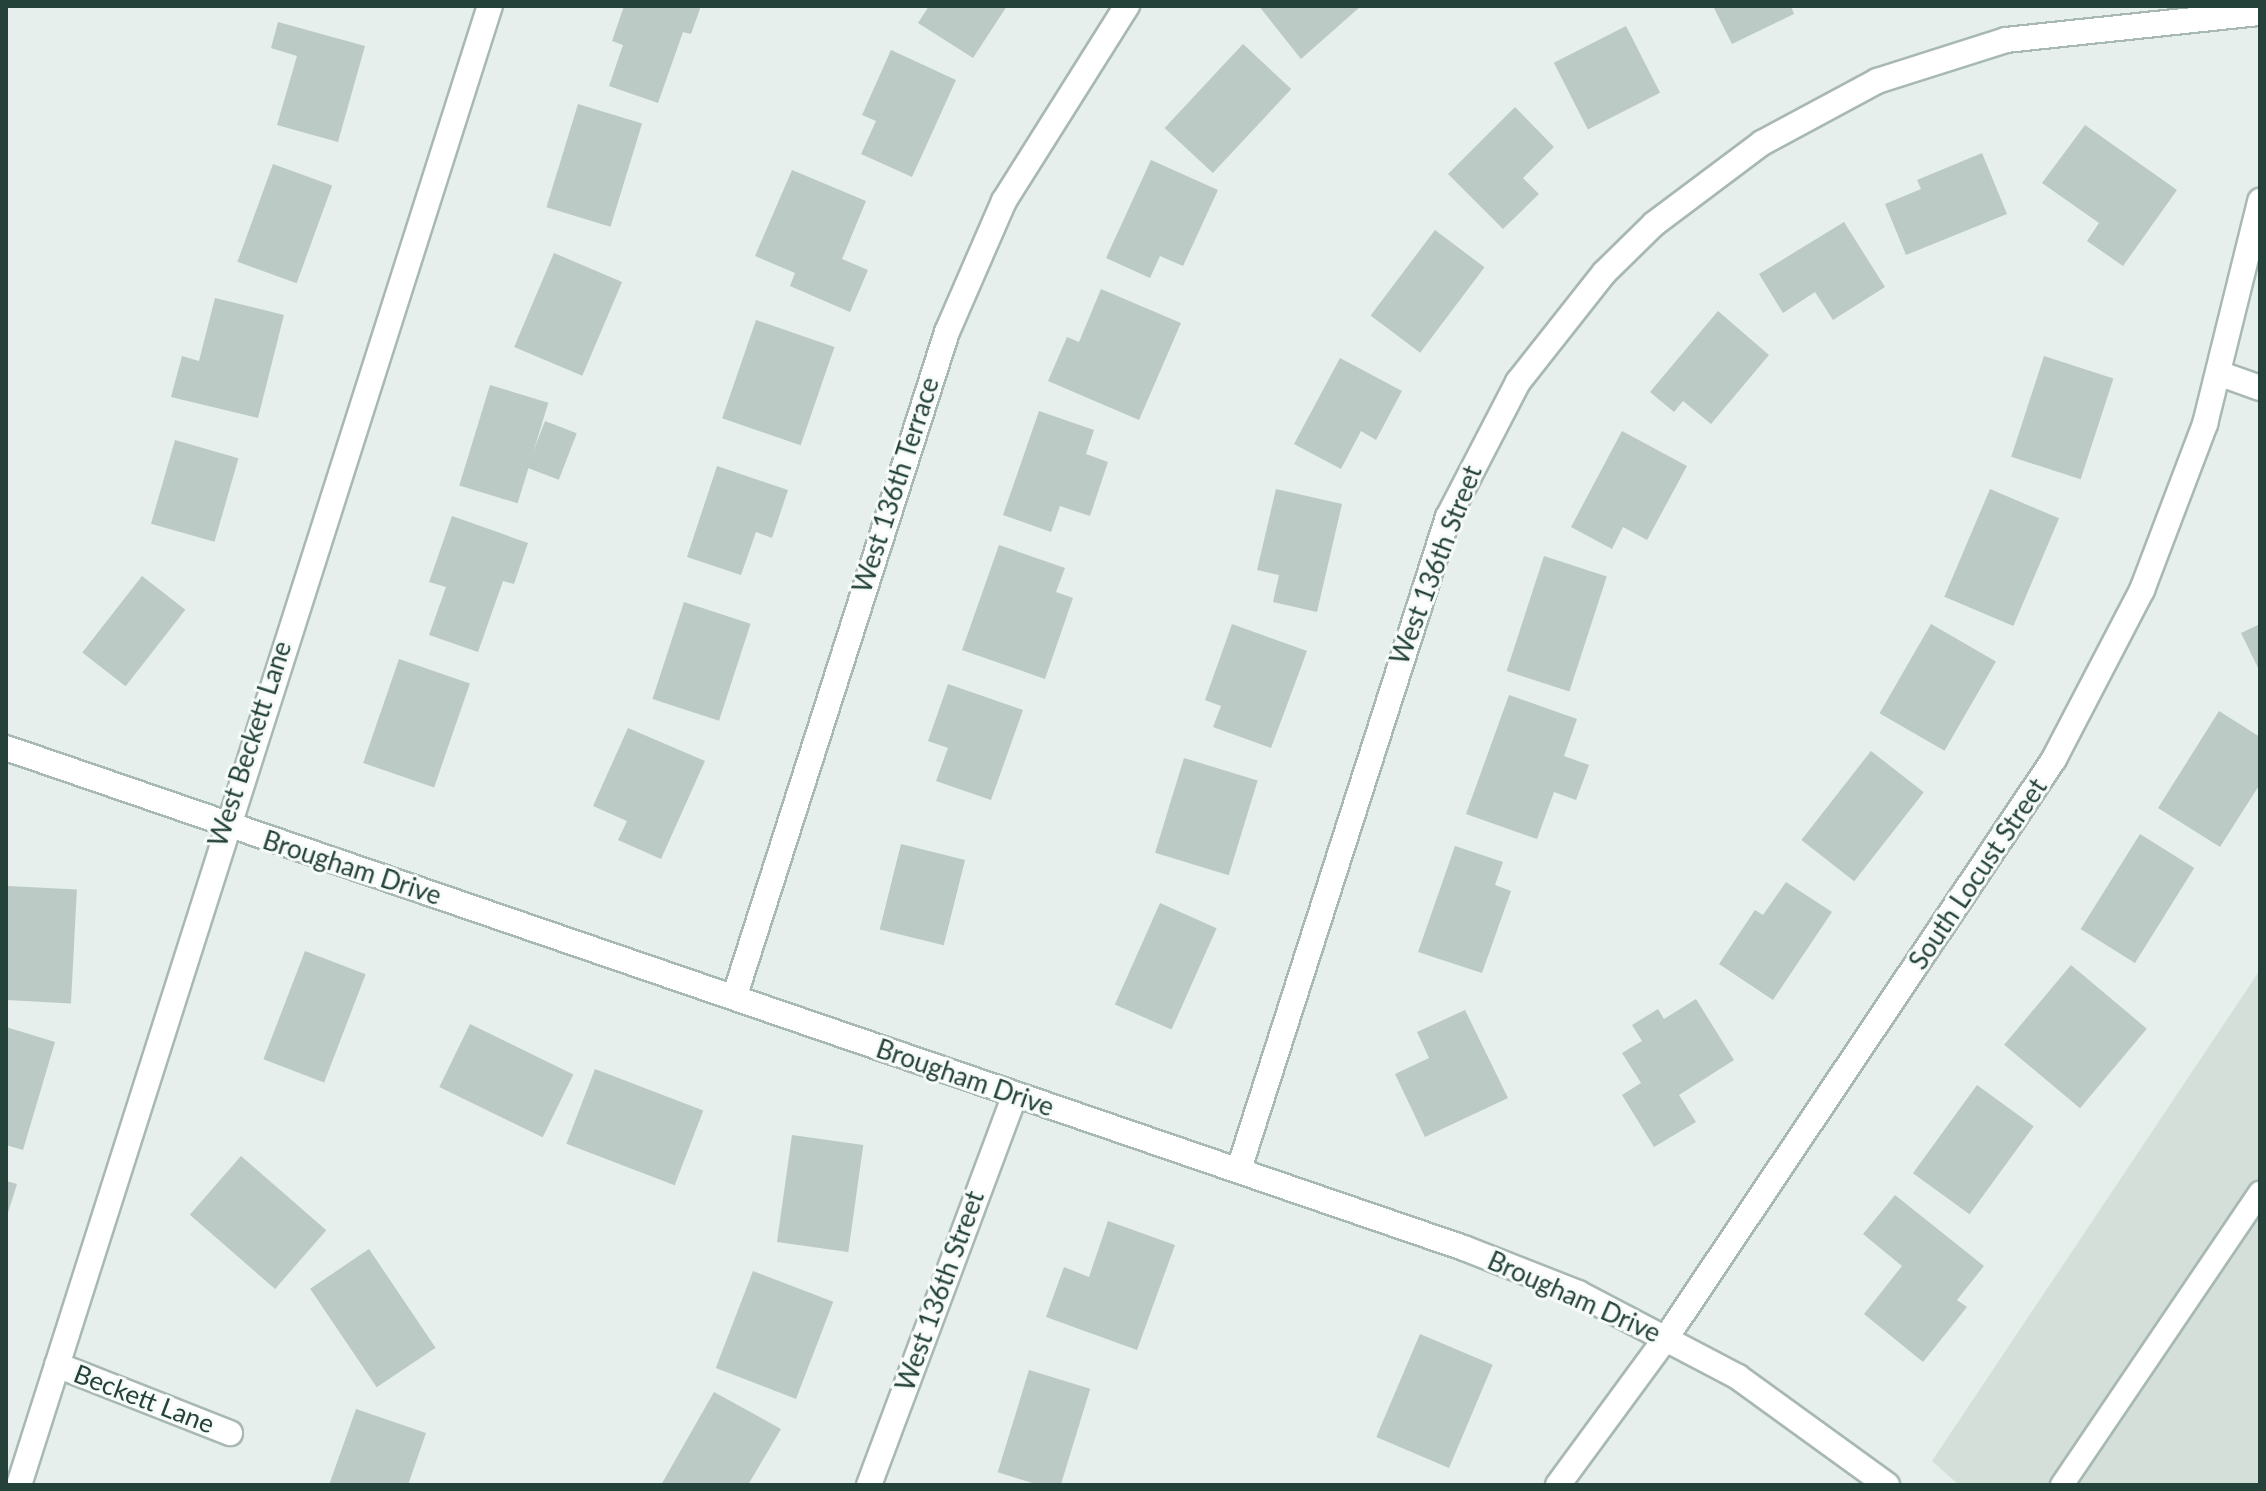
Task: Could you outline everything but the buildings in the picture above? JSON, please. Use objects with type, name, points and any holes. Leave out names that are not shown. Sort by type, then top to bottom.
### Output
[{"type":"street","name":"West Beckett Lane","points":[[19,1485],[223,825],[490,6]]},
{"type":"street","name":"West 136th Terrace","points":[[735,995],[947,332],[1004,201],[1127,6]]},
{"type":"street","name":"West 136th Street","points":[[1239,1169],[1448,517],[1518,382],[1604,273],[1654,224],[1762,143],[1877,81],[2006,40],[2260,13]]},
{"type":"street","name":"South Locust Street","points":[[1558,1485],[1666,1338],[2054,759],[2142,590],[2221,374],[2260,201]]},
{"type":"street","points":[[2221,374],[2260,388]]},
{"type":"street","name":"Brougham Drive","points":[[6,748],[223,825],[735,995],[1014,1097],[1239,1169],[1492,1259],[1666,1338],[1738,1377],[1887,1485]]},
{"type":"street","name":"West 136th Street","points":[[869,1485],[1014,1097]]},
{"type":"street","name":"Beckett Lane","points":[[57,1365],[230,1433]]},
{"type":"lane","points":[[2062,1485],[2260,1193]]},
{"type":"shaded area","points":[[2260,970],[2260,1485],[1959,1485],[1932,1461]]}]
